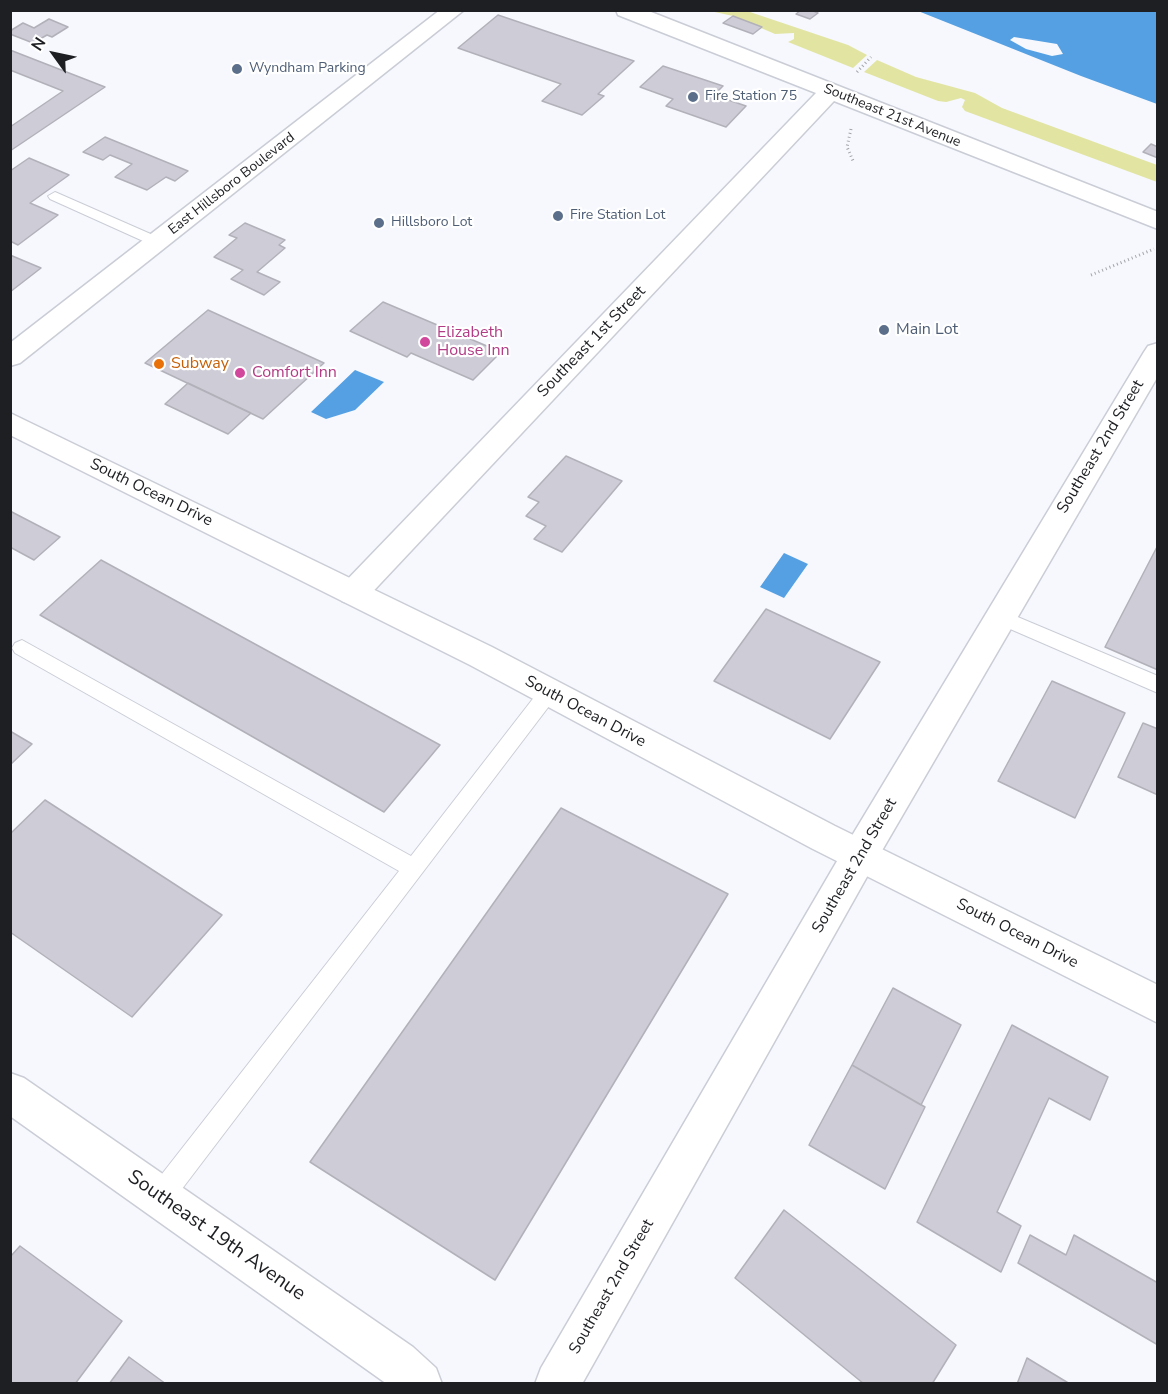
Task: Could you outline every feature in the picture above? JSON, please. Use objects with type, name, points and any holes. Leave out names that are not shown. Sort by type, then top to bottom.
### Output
[{"type":"street","name":"East Hillsboro Boulevard","points":[[10,357],[454,10]]},
{"type":"street","name":"Southeast 21st Avenue","points":[[626,10],[1158,221]]},
{"type":"street","name":"Southeast 1st Street","points":[[353,593],[831,91]]},
{"type":"street","name":"Southeast 2nd Street","points":[[557,1383],[860,855],[1158,352]]},
{"type":"street","name":"South Ocean Drive","points":[[10,423],[353,593],[860,855],[1158,1005]]},
{"type":"street","name":"Southeast 19th Avenue","points":[[10,1092],[397,1363],[420,1383]]},
{"type":"lane","points":[[55,196],[157,242]]},
{"type":"lane","points":[[1001,617],[1158,685]]},
{"type":"lane","points":[[22,648],[414,868]]},
{"type":"lane","points":[[160,1197],[549,693]]},
{"type":"path","points":[[854,74],[871,57]]},
{"type":"path","points":[[1091,275],[1158,248]]},
{"type":"green space","points":[[710,11],[747,11],[848,45],[867,55],[853,68],[788,42],[794,39],[794,33],[775,34],[733,16]]},
{"type":"green space","points":[[877,60],[916,77],[975,93],[1002,108],[1157,165],[1157,182],[965,111],[962,107],[965,100],[961,98],[946,102],[938,101],[864,72]]},
{"type":"water","points":[[918,11],[1157,11],[1157,104],[1081,76]]},
{"type":"water","points":[[355,370],[384,382],[355,410],[326,419],[311,412]]},
{"type":"water","points":[[784,553],[808,564],[784,598],[760,587]]},
{"type":"pier","points":[[1014,37],[1057,44],[1063,54],[1052,56],[1026,49],[1010,40]]},
{"type":"building","points":[[801,10],[818,13],[810,19],[796,14]]},
{"type":"building","points":[[498,15],[634,61],[598,94],[604,96],[582,115],[542,101],[561,84],[458,48]]},
{"type":"building","points":[[733,16],[762,27],[753,34],[723,23]]},
{"type":"building","points":[[49,19],[68,27],[52,37],[47,35],[33,43],[10,34],[10,31],[23,23],[34,28]]},
{"type":"building","points":[[10,50],[105,87],[10,151],[10,127],[63,91],[10,70]]},
{"type":"building","name":"Fire Station 75","points":[[663,66],[723,86],[714,95],[746,106],[726,127],[666,106],[673,99],[640,87]]},
{"type":"building","points":[[105,137],[188,171],[175,181],[166,177],[147,190],[115,177],[132,164],[110,155],[103,160],[83,152]]},
{"type":"building","points":[[1151,144],[1158,147],[1158,158],[1143,152]]},
{"type":"building","points":[[29,158],[69,175],[30,203],[58,215],[18,245],[10,241],[10,171]]},
{"type":"building","points":[[245,223],[285,240],[279,245],[285,248],[257,272],[280,282],[264,295],[231,279],[243,270],[214,257],[237,238],[229,235]]},
{"type":"building","points":[[10,255],[41,268],[10,292]]},
{"type":"building","name":"Elizabeth House Inn","points":[[383,302],[501,352],[473,380],[411,353],[407,357],[350,331]]},
{"type":"building","name":"Comfort Inn","points":[[208,310],[324,363],[263,419],[145,363]]},
{"type":"building","points":[[188,383],[251,413],[228,434],[165,404]]},
{"type":"building","points":[[566,456],[622,481],[562,552],[534,539],[546,526],[526,516],[539,502],[528,497]]},
{"type":"building","points":[[10,511],[60,537],[34,560],[10,547]]},
{"type":"building","points":[[1158,545],[1158,670],[1105,647]]},
{"type":"building","points":[[101,560],[440,745],[384,812],[40,615]]},
{"type":"building","points":[[766,609],[880,662],[830,739],[714,681]]},
{"type":"building","points":[[1052,681],[1125,713],[1075,818],[998,781]]},
{"type":"building","points":[[1143,723],[1158,729],[1158,795],[1118,777]]},
{"type":"building","points":[[10,731],[32,744],[10,765]]},
{"type":"building","points":[[45,800],[222,915],[132,1017],[10,932],[10,834]]},
{"type":"building","points":[[561,808],[728,894],[495,1280],[310,1162]]},
{"type":"building","points":[[893,988],[961,1025],[921,1105],[852,1065]]},
{"type":"building","points":[[1012,1025],[1108,1077],[1090,1120],[1049,1098],[997,1212],[1021,1226],[1001,1272],[917,1222]]},
{"type":"building","points":[[852,1065],[925,1107],[885,1189],[809,1145]]},
{"type":"building","points":[[784,1210],[956,1345],[932,1384],[864,1384],[735,1278]]},
{"type":"building","points":[[1030,1235],[1066,1255],[1074,1235],[1158,1283],[1158,1345],[1018,1263]]},
{"type":"building","points":[[20,1246],[122,1321],[75,1384],[10,1384],[10,1257]]},
{"type":"building","points":[[129,1357],[166,1384],[109,1384]]},
{"type":"building","points":[[1027,1358],[1070,1384],[1017,1384]]},
{"type":"place","name":"Wyndham Parking","points":[[237,69]]},
{"type":"place","name":"Fire Station 75","points":[[693,97]]},
{"type":"place","name":"Fire Station Lot","points":[[558,216]]},
{"type":"place","name":"Hillsboro Lot","points":[[379,223]]},
{"type":"place","name":"Main Lot","points":[[884,330]]},
{"type":"place","name":"Elizabeth House Inn","points":[[425,342]]},
{"type":"place","name":"Subway","points":[[159,364]]},
{"type":"place","name":"Comfort Inn","points":[[240,373]]}]
